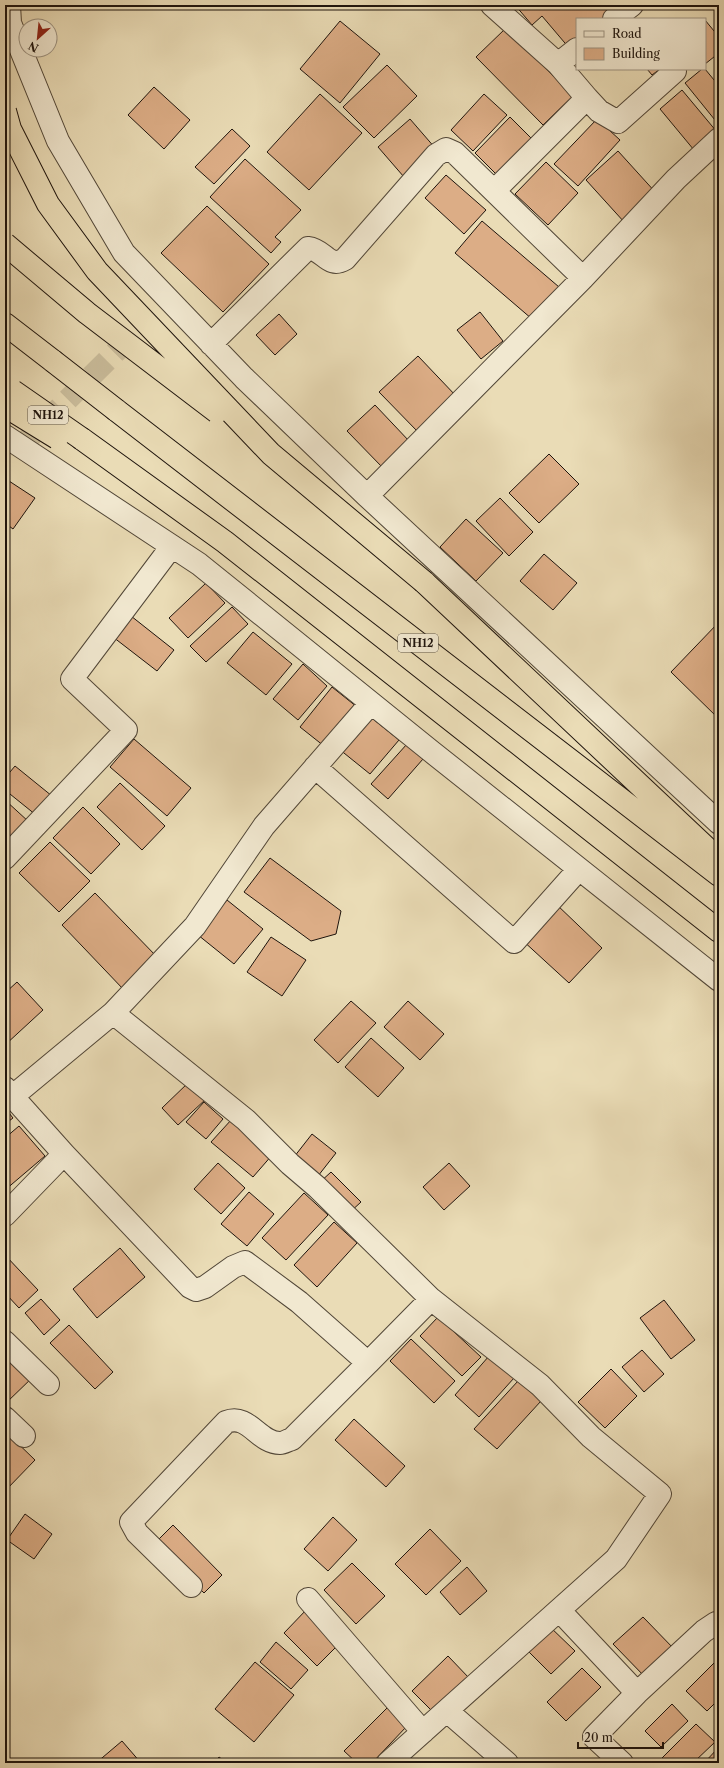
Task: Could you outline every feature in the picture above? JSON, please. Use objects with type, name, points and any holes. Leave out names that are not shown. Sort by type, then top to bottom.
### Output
[{"type":"highway","points":[[5,111],[10,129],[48,204],[97,271],[272,454]]},
{"type":"highway","points":[[5,244],[87,313],[272,454],[424,582],[719,860]]},
{"type":"highway","name":"NH12","points":[[5,324],[719,875]]},
{"type":"highway","points":[[8,394],[78,444],[225,542],[719,931]]},
{"type":"street","points":[[8,5],[10,23],[58,141],[124,253],[244,378],[367,496],[719,822]]},
{"type":"street","points":[[492,5],[558,64],[599,111],[618,122],[675,71]]},
{"type":"street","points":[[615,18],[632,5]]},
{"type":"street","points":[[558,64],[576,50]]},
{"type":"street","points":[[494,191],[587,98]]},
{"type":"street","points":[[367,496],[583,278],[676,180],[719,139]]},
{"type":"street","points":[[211,344],[308,248],[314,249],[334,263],[338,263],[345,259],[436,155],[446,149],[455,153],[583,278]]},
{"type":"street","points":[[5,436],[199,564],[719,980]]},
{"type":"street","points":[[5,858],[126,730],[72,679],[172,546]]},
{"type":"street","points":[[368,1363],[299,1302],[245,1262],[233,1267],[205,1287],[196,1290],[190,1287],[64,1154],[9,1092],[113,1013],[195,926],[264,826],[371,703]]},
{"type":"street","points":[[315,767],[514,942],[580,869]]},
{"type":"street","points":[[113,1013],[246,1120],[290,1164],[317,1187],[431,1299],[540,1385],[591,1437],[660,1494],[616,1558],[388,1763]]},
{"type":"street","points":[[5,1216],[64,1154]]},
{"type":"street","points":[[191,1586],[137,1533],[131,1522],[226,1422],[234,1419],[242,1421],[270,1441],[281,1443],[292,1439],[431,1299]]},
{"type":"street","points":[[5,1342],[48,1384]]},
{"type":"street","points":[[5,1418],[24,1436]]},
{"type":"street","points":[[308,1599],[423,1732]]},
{"type":"street","points":[[559,1610],[637,1693]]},
{"type":"street","points":[[622,1763],[594,1737],[637,1693],[704,1632],[716,1623],[719,1626]]},
{"type":"street","points":[[447,1711],[507,1763]]},
{"type":"building","points":[[515,5],[607,5],[613,11],[605,18],[576,18],[576,44],[570,49],[542,16],[532,25]]},
{"type":"building","points":[[340,21],[380,54],[340,103],[300,69]]},
{"type":"building","points":[[706,21],[719,37],[719,53],[706,63]]},
{"type":"building","points":[[506,28],[573,96],[543,125],[476,57]]},
{"type":"building","points":[[387,65],[417,96],[374,138],[343,107]]},
{"type":"building","points":[[648,70],[659,70],[652,75]]},
{"type":"building","points":[[701,70],[706,70],[719,86],[719,125],[685,83]]},
{"type":"building","points":[[154,87],[190,120],[164,149],[128,115]]},
{"type":"building","points":[[682,90],[717,132],[694,150],[660,109]]},
{"type":"building","points":[[320,94],[362,133],[309,190],[267,152]]},
{"type":"building","points":[[484,94],[507,115],[473,151],[451,130]]},
{"type":"building","points":[[510,117],[534,141],[499,177],[475,153]]},
{"type":"building","points":[[410,119],[436,149],[404,177],[378,147]]},
{"type":"building","points":[[597,119],[620,140],[578,186],[554,164]]},
{"type":"building","points":[[232,129],[250,146],[214,184],[195,167]]},
{"type":"building","points":[[618,151],[657,194],[625,223],[586,180]]},
{"type":"building","points":[[245,159],[301,210],[275,237],[281,242],[271,253],[210,197]]},
{"type":"building","points":[[546,162],[578,193],[548,225],[515,194]]},
{"type":"building","points":[[446,175],[486,210],[464,234],[425,198]]},
{"type":"building","points":[[207,206],[269,264],[223,312],[161,253]]},
{"type":"building","points":[[482,221],[559,287],[532,319],[455,253]]},
{"type":"building","points":[[480,312],[503,341],[481,359],[457,330]]},
{"type":"building","points":[[279,314],[297,334],[275,355],[256,335]]},
{"type":"building","points":[[418,356],[457,397],[419,433],[379,392]]},
{"type":"building","points":[[375,405],[410,442],[383,468],[347,431]]},
{"type":"building","points":[[549,454],[579,484],[539,523],[509,493]]},
{"type":"building","points":[[9,481],[35,498],[13,529],[5,523],[5,486]]},
{"type":"building","points":[[500,498],[533,532],[509,556],[476,521]]},
{"type":"building","points":[[466,519],[503,553],[476,581],[440,547]]},
{"type":"building","points":[[544,554],[577,583],[553,610],[520,581]]},
{"type":"building","points":[[206,583],[225,603],[188,638],[169,618]]},
{"type":"building","points":[[232,607],[248,624],[206,662],[190,646]]},
{"type":"building","points":[[131,616],[174,650],[157,671],[113,637]]},
{"type":"building","points":[[719,622],[719,719],[671,672]]},
{"type":"building","points":[[253,632],[292,664],[266,695],[227,663]]},
{"type":"building","points":[[303,664],[327,686],[298,720],[273,699]]},
{"type":"building","points":[[332,687],[357,707],[324,746],[300,727]]},
{"type":"building","points":[[368,715],[399,740],[370,774],[339,749]]},
{"type":"building","points":[[134,739],[191,788],[167,816],[110,767]]},
{"type":"building","points":[[407,744],[423,759],[388,799],[371,784]]},
{"type":"building","points":[[15,766],[52,796],[36,815],[5,790],[5,778]]},
{"type":"building","points":[[120,783],[165,826],[142,850],[97,807]]},
{"type":"building","points":[[5,800],[29,822],[9,843],[5,839]]},
{"type":"building","points":[[83,807],[120,844],[91,874],[53,838]]},
{"type":"building","points":[[50,842],[90,881],[59,912],[19,873]]},
{"type":"building","points":[[270,858],[341,911],[336,934],[311,941],[244,892]]},
{"type":"building","points":[[95,893],[158,958],[124,990],[62,925]]},
{"type":"building","points":[[227,900],[263,929],[234,964],[198,935]]},
{"type":"building","points":[[555,903],[602,948],[569,983],[521,939]]},
{"type":"building","points":[[271,937],[306,960],[282,996],[247,972]]},
{"type":"building","points":[[17,982],[43,1010],[5,1045],[5,993]]},
{"type":"building","points":[[351,1001],[376,1023],[338,1063],[314,1040]]},
{"type":"building","points":[[408,1001],[444,1034],[420,1060],[384,1027]]},
{"type":"building","points":[[371,1038],[404,1068],[378,1097],[345,1067]]},
{"type":"building","points":[[189,1082],[206,1099],[178,1125],[162,1108]]},
{"type":"building","points":[[204,1102],[223,1119],[206,1139],[186,1122]]},
{"type":"building","points":[[5,1108],[13,1118],[5,1124]]},
{"type":"building","points":[[232,1119],[273,1154],[253,1177],[211,1142]]},
{"type":"building","points":[[19,1126],[45,1156],[5,1190],[5,1138]]},
{"type":"building","points":[[312,1134],[336,1153],[318,1176],[294,1157]]},
{"type":"building","points":[[218,1163],[245,1188],[221,1214],[194,1189]]},
{"type":"building","points":[[449,1163],[470,1186],[444,1210],[423,1187]]},
{"type":"building","points":[[331,1172],[361,1202],[349,1213],[319,1183]]},
{"type":"building","points":[[249,1192],[274,1214],[247,1246],[221,1224]]},
{"type":"building","points":[[304,1193],[328,1215],[286,1260],[262,1238]]},
{"type":"building","points":[[334,1222],[357,1243],[317,1287],[294,1265]]},
{"type":"building","points":[[120,1248],[145,1277],[97,1318],[73,1289]]},
{"type":"building","points":[[5,1255],[38,1290],[19,1308],[5,1293]]},
{"type":"building","points":[[41,1299],[60,1320],[44,1335],[25,1313]]},
{"type":"building","points":[[664,1300],[695,1340],[671,1359],[640,1318]]},
{"type":"building","points":[[438,1317],[481,1357],[462,1376],[420,1336]]},
{"type":"building","points":[[69,1325],[113,1372],[95,1389],[50,1343]]},
{"type":"building","points":[[411,1339],[455,1381],[434,1403],[390,1361]]},
{"type":"building","points":[[642,1350],[664,1374],[644,1392],[622,1367]]},
{"type":"building","points":[[5,1356],[35,1375],[5,1404]]},
{"type":"building","points":[[489,1356],[514,1378],[479,1417],[455,1395]]},
{"type":"building","points":[[611,1369],[637,1396],[605,1428],[578,1402]]},
{"type":"building","points":[[518,1381],[541,1401],[497,1449],[474,1429]]},
{"type":"building","points":[[354,1419],[405,1466],[386,1487],[335,1440]]},
{"type":"building","points":[[5,1431],[35,1460],[5,1491]]},
{"type":"building","points":[[25,1514],[52,1534],[34,1559],[7,1540]]},
{"type":"building","points":[[333,1517],[357,1540],[328,1571],[304,1549]]},
{"type":"building","points":[[173,1525],[222,1575],[204,1593],[154,1544]]},
{"type":"building","points":[[430,1529],[461,1561],[426,1595],[395,1564]]},
{"type":"building","points":[[352,1563],[385,1596],[356,1624],[324,1590]]},
{"type":"building","points":[[467,1567],[487,1591],[460,1615],[440,1592]]},
{"type":"building","points":[[308,1608],[341,1642],[317,1666],[284,1633]]},
{"type":"building","points":[[643,1617],[676,1651],[647,1679],[613,1644]]},
{"type":"building","points":[[547,1624],[575,1651],[551,1674],[524,1647]]},
{"type":"building","points":[[276,1642],[308,1670],[291,1689],[260,1662]]},
{"type":"building","points":[[448,1656],[470,1679],[434,1713],[412,1691]]},
{"type":"building","points":[[255,1662],[294,1695],[254,1742],[215,1709]]},
{"type":"building","points":[[714,1663],[719,1667],[719,1699],[707,1711],[686,1691]]},
{"type":"building","points":[[582,1668],[601,1687],[566,1721],[547,1702]]},
{"type":"building","points":[[672,1704],[688,1721],[661,1747],[645,1731]]},
{"type":"building","points":[[388,1707],[407,1726],[372,1763],[357,1763],[344,1751]]},
{"type":"building","points":[[696,1724],[715,1742],[693,1763],[657,1763]]},
{"type":"building","points":[[122,1741],[141,1763],[96,1763]]},
{"type":"building","points":[[719,1747],[719,1763],[704,1763]]},
{"type":"building","points":[[219,1757],[227,1763],[214,1763]]},
{"type":"tunnel","points":[[21,446],[169,299]]}]
